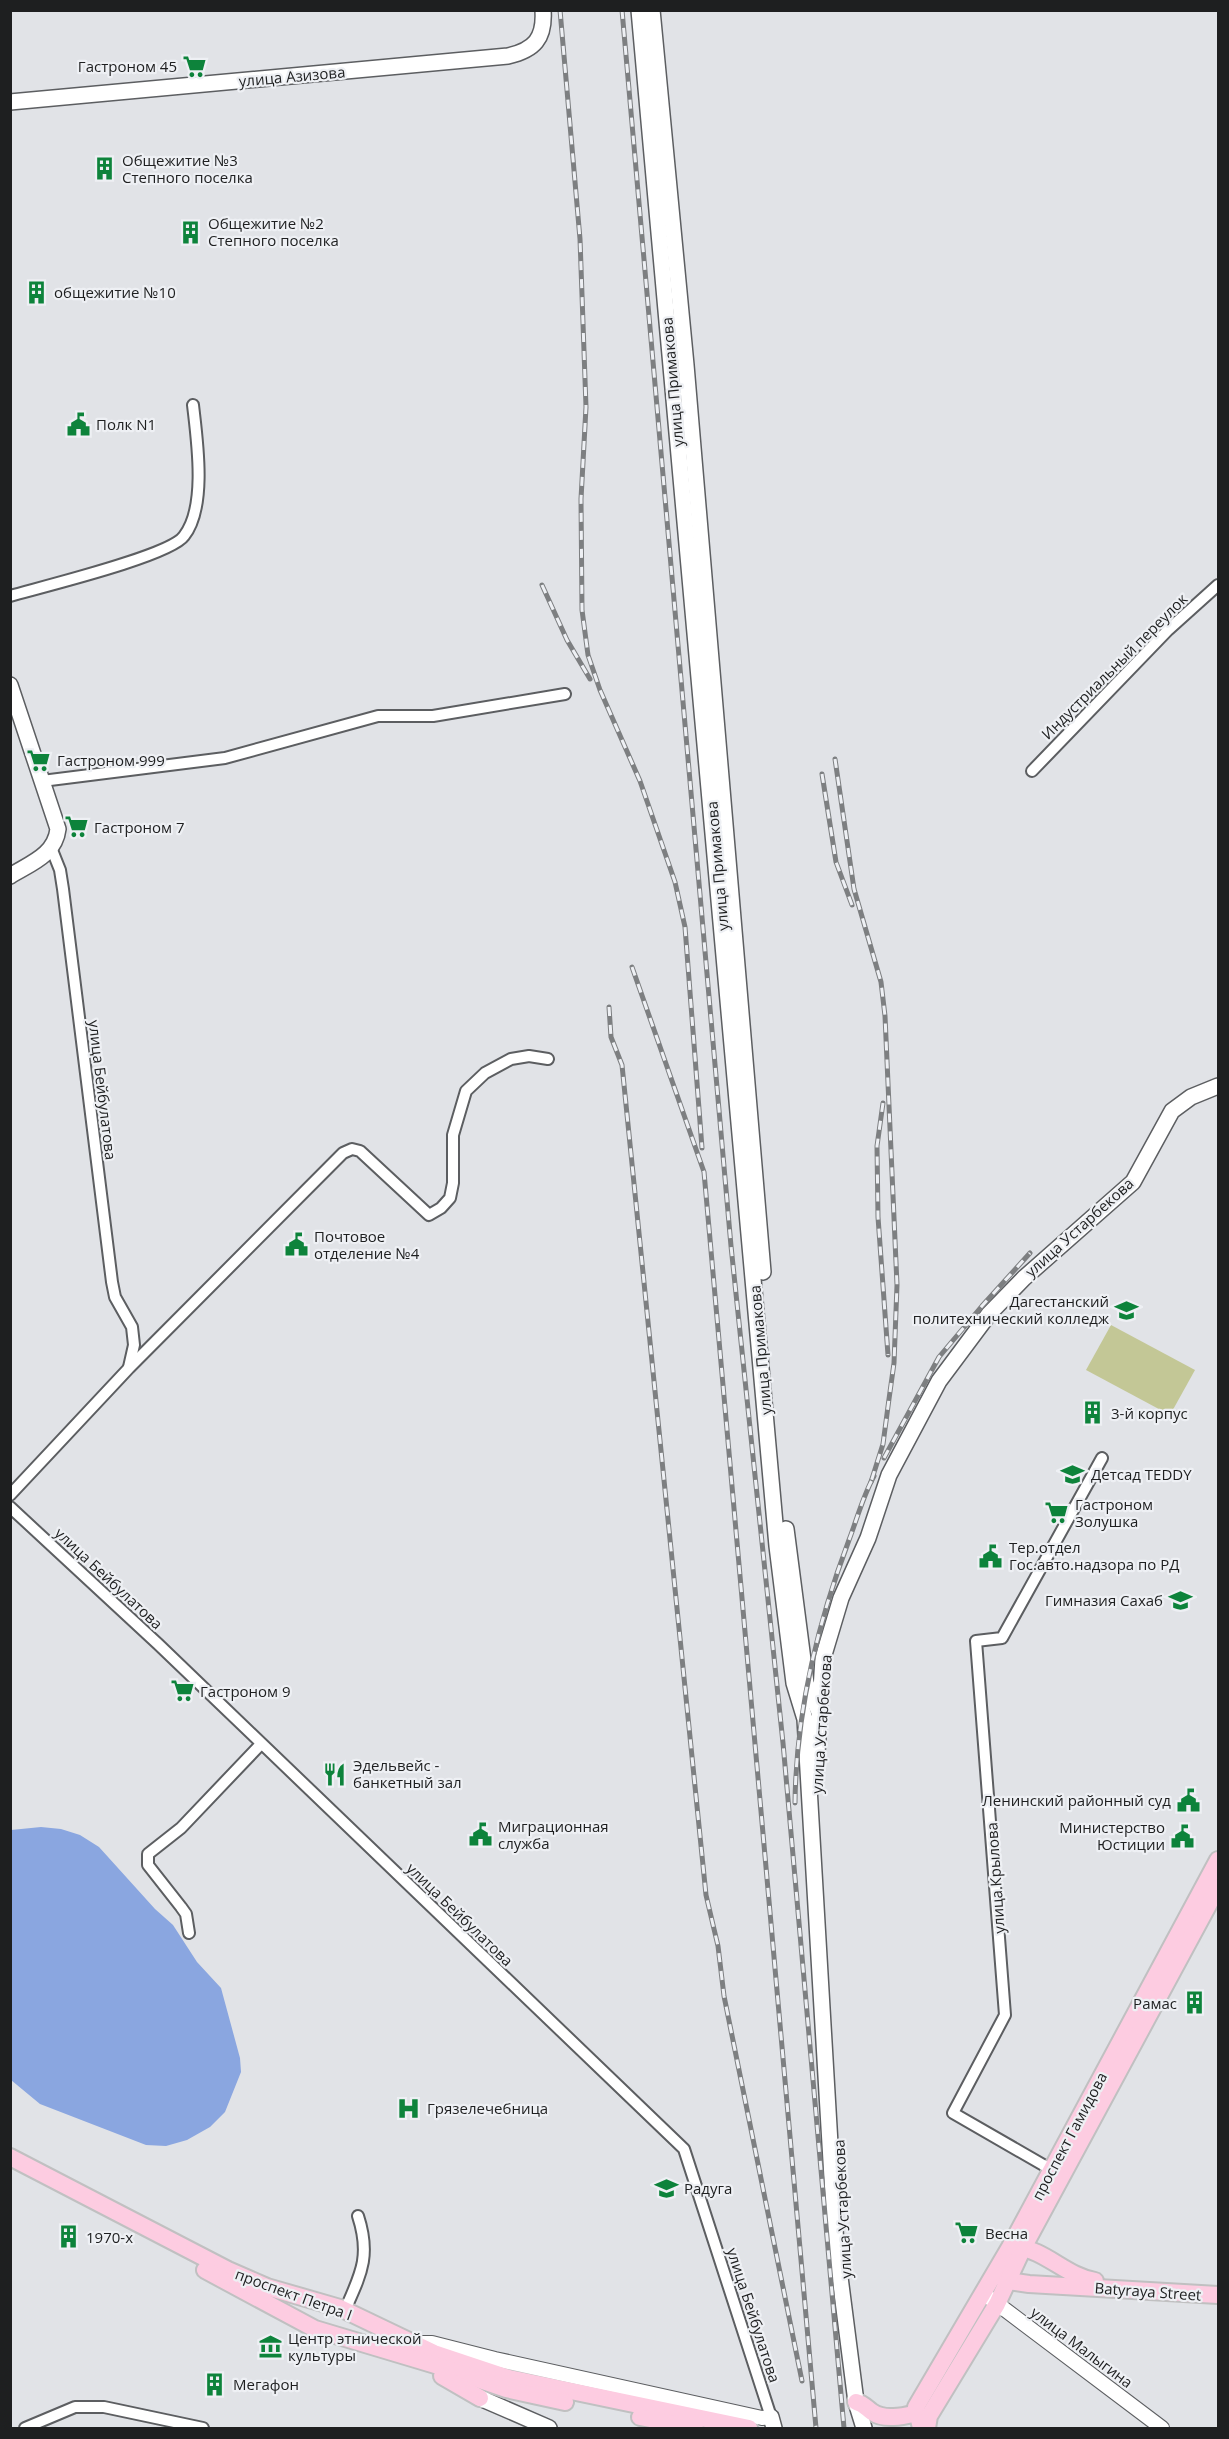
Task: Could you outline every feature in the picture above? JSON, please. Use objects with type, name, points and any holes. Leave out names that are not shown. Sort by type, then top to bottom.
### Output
[{"type":"main road","name":"улица Азизова","points":[[10,93],[508,46],[525,42],[533,31],[536,10]]},
{"type":"main road","name":"улица Азизова","points":[[10,102],[508,56],[531,48],[541,36],[543,10]]},
{"type":"main road","name":"улица Примакова","points":[[639,10],[776,1534],[794,1683],[802,1712]]},
{"type":"main road","name":"улица Примакова","points":[[652,10],[687,377],[774,1402],[787,1539],[809,1682]]},
{"type":"main road","points":[[10,685],[58,829],[57,840],[52,850],[10,876]]},
{"type":"main road","points":[[10,710],[46,820],[48,836],[46,844],[10,867]]},
{"type":"main road","points":[[864,2428],[836,2246],[802,1712],[809,1682],[858,1534],[903,1437],[931,1384],[949,1357],[985,1311],[1039,1255],[1097,1202],[1122,1183],[1162,1110],[1180,1094],[1218,1079]]},
{"type":"main road","name":"улица Устарбекова","points":[[871,2428],[859,2403],[848,2303],[815,1786],[823,1658],[841,1598],[868,1538],[889,1475],[939,1382],[989,1314],[1061,1243],[1133,1182],[1172,1111],[1191,1097],[1218,1086]]},
{"type":"main road","points":[[802,1712],[819,1712],[809,1682]]},
{"type":"main road","name":"проспект Гамидова","points":[[916,2417],[982,2293],[1001,2277],[1095,2101],[1218,1860]]},
{"type":"main road","name":"проспект Гамидова","points":[[1017,2247],[1052,2170],[1095,2101],[1218,1887]]},
{"type":"main road","name":"проспект Петра I","points":[[10,2157],[228,2270],[267,2287],[342,2309],[412,2343]]},
{"type":"main road","name":"проспект Петра I","points":[[10,2168],[176,2253],[320,2333]]},
{"type":"main road","name":"Batyraya Street","points":[[1017,2247],[1040,2253],[1078,2276],[1107,2283],[1218,2290]]},
{"type":"main road","name":"проспект Гамидова","points":[[927,2428],[929,2416],[1000,2306],[1001,2277]]},
{"type":"main road","name":"Batyraya Street","points":[[1001,2277],[1048,2284],[1218,2295]]},
{"type":"main road","points":[[342,2309],[327,2306],[318,2308],[313,2319],[320,2333],[429,2368],[480,2398],[549,2428]]},
{"type":"main road","points":[[320,2333],[442,2367],[506,2389],[749,2428]]},
{"type":"main road","points":[[412,2343],[434,2353],[509,2378],[579,2399],[695,2428]]},
{"type":"main road","points":[[859,2403],[872,2413],[896,2417],[916,2417]]},
{"type":"street","points":[[10,596],[156,553],[180,542],[192,520],[198,485],[193,405]]},
{"type":"street","name":"Индустриальный переулок","points":[[1032,771],[1168,630],[1218,585]]},
{"type":"street","points":[[42,781],[225,758],[378,716],[433,716],[565,694]]},
{"type":"street","name":"улица Бейбулатова","points":[[52,850],[60,870],[63,889],[115,1297],[128,1317],[133,1333],[134,1345],[129,1368]]},
{"type":"street","points":[[10,1495],[129,1368],[343,1152],[352,1149],[360,1151],[429,1215],[441,1208],[450,1198],[453,1183],[453,1135],[466,1091],[485,1073],[511,1059],[529,1056],[548,1059]]},
{"type":"street","name":"улица Крылова","points":[[1052,2170],[953,2113],[1005,2015],[976,1641],[1002,1638],[1102,1458]]},
{"type":"street","name":"улица Бейбулатова","points":[[10,1507],[158,1644],[684,2149],[773,2422]]},
{"type":"street","points":[[189,1933],[186,1914],[148,1864],[148,1854],[181,1828],[261,1744]]},
{"type":"street","points":[[342,2309],[365,2258],[365,2240],[358,2216]]},
{"type":"street","points":[[1048,2284],[1059,2274],[1056,2264]]},
{"type":"street","name":"улица Малыгина","points":[[982,2293],[1162,2428]]},
{"type":"street","name":"проспект Петра I","points":[[412,2343],[432,2343],[773,2422]]},
{"type":"street","points":[[25,2428],[75,2407],[104,2407],[203,2428]]},
{"type":"green space","points":[[1111,1325],[1195,1370],[1170,1415],[1086,1370]]},
{"type":"water","points":[[41,1827],[61,1829],[80,1835],[99,1847],[155,1909],[173,1925],[197,1962],[221,1988],[240,2058],[241,2072],[225,2112],[210,2127],[187,2140],[166,2146],[146,2145],[40,2104],[11,2080],[11,1830]]},
{"type":"railway","points":[[560,10],[580,239],[586,407],[581,499],[582,610],[588,655],[600,690],[640,781],[675,882],[685,927],[702,1148]]},
{"type":"railway","points":[[622,10],[731,1246],[783,1743],[844,2428]]},
{"type":"railway","points":[[542,585],[567,640],[590,679]]},
{"type":"railway","points":[[835,759],[854,889],[881,982],[885,1016],[897,1285],[894,1363],[883,1444],[871,1482]]},
{"type":"railway","points":[[822,774],[836,862],[852,905]]},
{"type":"railway","points":[[632,967],[704,1172],[816,2428]]},
{"type":"railway","points":[[609,1007],[611,1037],[622,1065],[706,1895],[718,1946],[724,1996],[802,2381]]},
{"type":"railway","points":[[883,1103],[877,1146],[878,1217],[888,1355]]},
{"type":"railway","points":[[884,1458],[939,1357],[1030,1253]]},
{"type":"railway","points":[[795,1803],[799,1735],[810,1669],[827,1604],[863,1500],[874,1476]]},
{"type":"place","name":"Гастроном 45","points":[[195,66]]},
{"type":"place","name":"Общежитие №3 Степного поселка","points":[[104,169]]},
{"type":"place","name":"Общежитие №2 Степного поселка","points":[[190,232]]},
{"type":"place","name":"общежитие №10","points":[[36,292]]},
{"type":"place","name":"Полк N1","points":[[78,424]]},
{"type":"place","name":"Гастроном 999","points":[[39,760]]},
{"type":"place","name":"Гастроном 7","points":[[76,827]]},
{"type":"place","name":"Почтовое отделение №4","points":[[296,1245]]},
{"type":"place","name":"Дагестанский политехнический колледж","points":[[1127,1310]]},
{"type":"place","name":"3-й корпус","points":[[1093,1413]]},
{"type":"place","name":"Детсад TEDDY","points":[[1073,1474]]},
{"type":"place","name":"Гастроном Золушка","points":[[1057,1513]]},
{"type":"place","name":"Тер.отдел Гос.авто.надзора по РД","points":[[991,1556]]},
{"type":"place","name":"Гимназия Сахаб","points":[[1181,1600]]},
{"type":"place","name":"Гастроном 9","points":[[182,1691]]},
{"type":"place","name":"Эдельвейс - банкетный зал","points":[[335,1774]]},
{"type":"place","name":"Ленинский районный суд","points":[[1189,1800]]},
{"type":"place","name":"Миграционная служба","points":[[480,1835]]},
{"type":"place","name":"Министерство Юстиции","points":[[1183,1836]]},
{"type":"place","name":"Рамас","points":[[1195,2003]]},
{"type":"place","name":"Грязелечебница","points":[[409,2108]]},
{"type":"place","name":"Радуга","points":[[666,2188]]},
{"type":"place","name":"Весна","points":[[967,2233]]},
{"type":"place","name":"1970-х","points":[[68,2237]]},
{"type":"place","name":"Центр этнической культуры","points":[[270,2347]]},
{"type":"place","name":"Мегафон","points":[[215,2384]]}]
